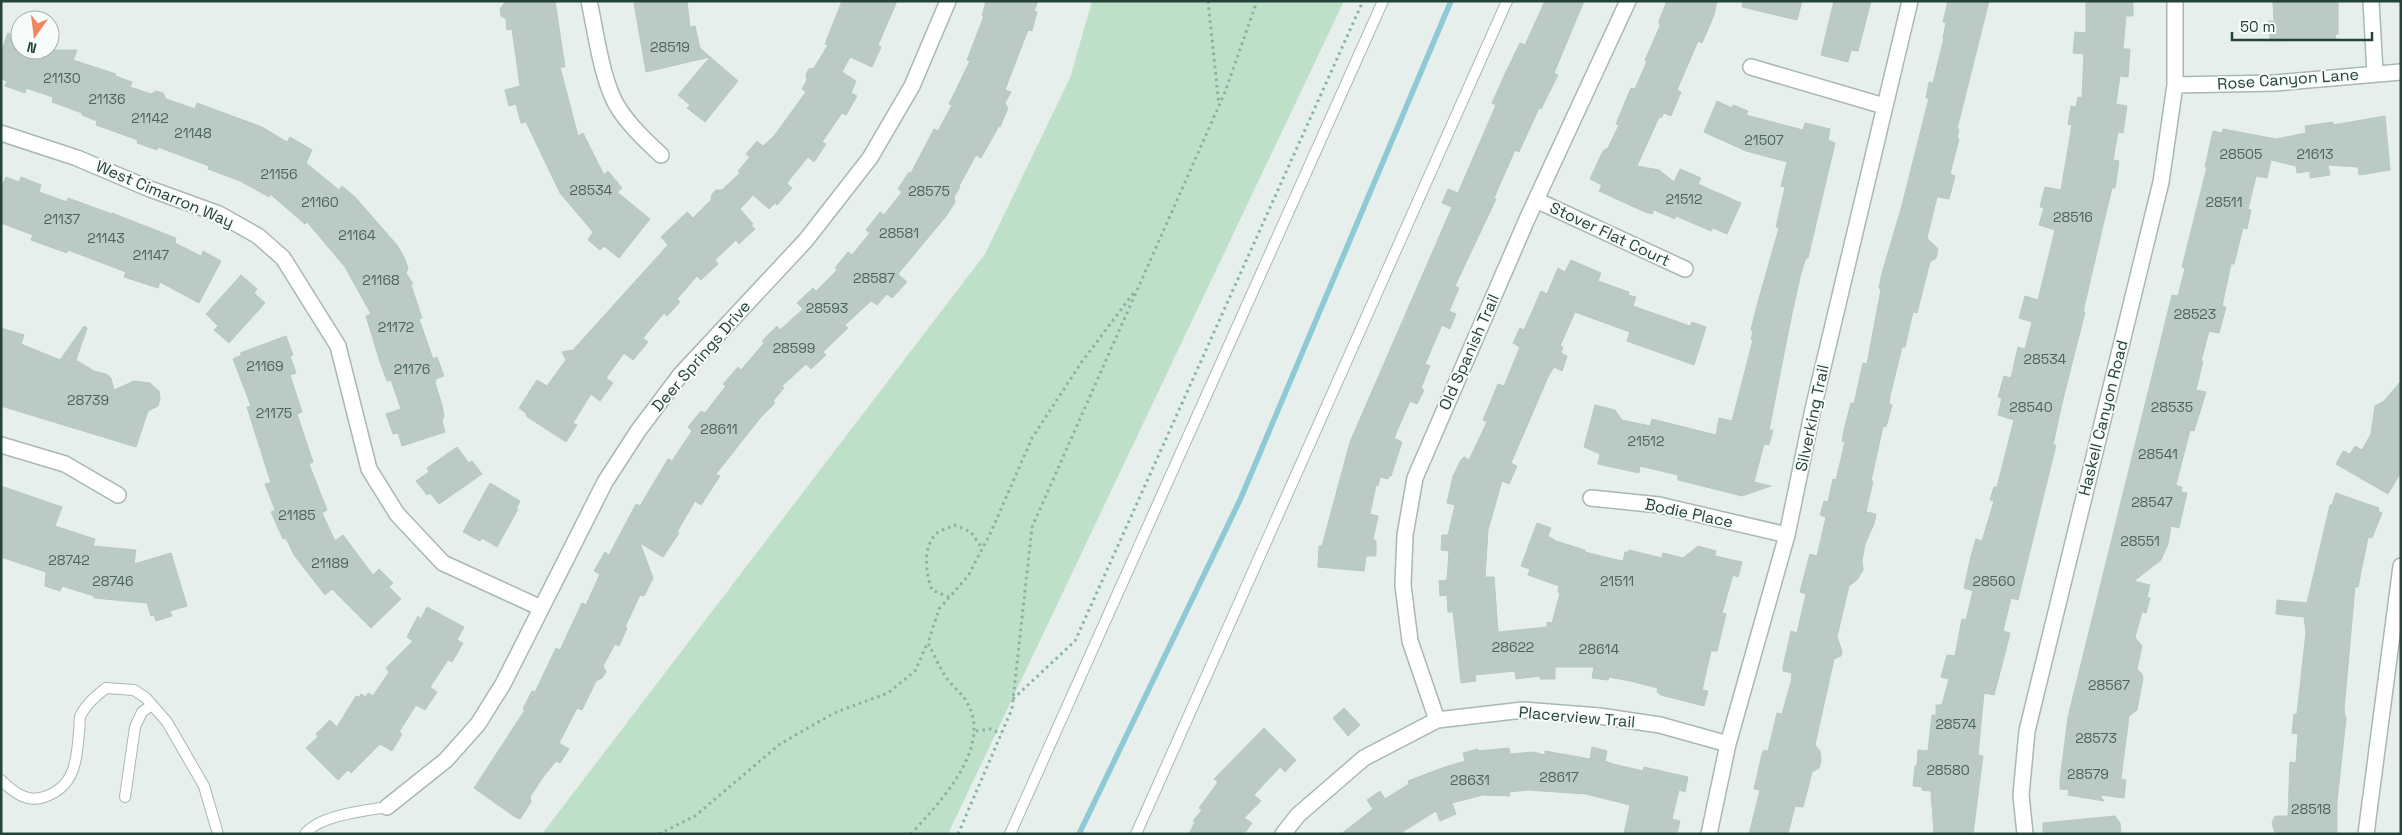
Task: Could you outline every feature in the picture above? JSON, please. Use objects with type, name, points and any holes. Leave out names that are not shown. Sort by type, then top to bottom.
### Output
[{"type":"street","points":[[589,1],[608,84],[618,109],[643,138],[661,154]]},
{"type":"street","name":"Deer Springs Drive","points":[[387,807],[446,760],[478,724],[503,684],[605,482],[638,431],[681,374],[806,240],[870,158],[912,86],[948,1]]},
{"type":"street","name":"Old Spanish Trail","points":[[1437,720],[1410,641],[1403,585],[1406,535],[1415,478],[1536,200],[1628,1]]},
{"type":"street","name":"Silverking Trail","points":[[1709,834],[1728,744],[1787,535],[1813,409],[1910,1]]},
{"type":"street","name":"Haskell Canyon Road","points":[[2025,834],[2021,795],[2027,731],[2161,182],[2175,85],[2174,1]]},
{"type":"street","points":[[2371,1],[2376,73]]},
{"type":"street","points":[[1751,67],[1884,106]]},
{"type":"street","name":"Rose Canyon Lane","points":[[2175,85],[2275,83],[2401,72]]},
{"type":"street","name":"West Cimarron Way","points":[[1,133],[77,158],[150,189],[219,214],[258,236],[283,258],[338,346],[369,469],[397,514],[443,564],[541,608]]},
{"type":"street","name":"Stover Flat Court","points":[[1536,200],[1685,269]]},
{"type":"street","points":[[1,445],[65,464],[118,495]]},
{"type":"street","name":"Bodie Place","points":[[1591,498],[1659,505],[1787,535]]},
{"type":"street","points":[[2366,834],[2401,566]]},
{"type":"street","name":"Placerview Trail","points":[[1283,834],[1298,815],[1364,758],[1437,720],[1523,710],[1600,716],[1660,725],[1728,744]]},
{"type":"lane","points":[[1010,834],[1383,1]]},
{"type":"lane","points":[[1136,834],[1507,1]]},
{"type":"lane","points":[[1,780],[12,791],[35,800],[51,795],[66,786],[74,771],[80,716],[95,697],[106,688],[134,690],[168,722],[204,786],[218,834]]},
{"type":"lane","points":[[125,797],[135,727],[142,712],[152,705]]},
{"type":"lane","points":[[305,834],[310,828],[332,818],[387,807]]},
{"type":"path","points":[[1208,1],[1219,105]]},
{"type":"path","points":[[958,834],[1012,710],[1032,527],[1219,105],[1257,1]]},
{"type":"path","points":[[1013,700],[1075,641],[1362,1]]},
{"type":"path","points":[[659,834],[694,816],[780,744],[834,712],[888,693],[915,671],[928,643],[939,609],[968,576],[1032,438],[1081,363],[1139,287]]},
{"type":"path","points":[[949,597],[932,590],[926,574],[928,552],[936,534],[954,525],[971,532],[982,548]]},
{"type":"path","points":[[911,834],[945,797],[965,765],[976,730],[968,704],[945,677],[928,643]]},
{"type":"path","points":[[976,730],[990,730],[1001,734]]},
{"type":"green space","points":[[1092,1],[1344,1],[948,834],[542,834],[985,254],[1070,78]]},
{"type":"building","points":[[506,1],[555,1],[565,67],[560,67],[578,136],[583,133],[604,175],[608,171],[622,188],[617,192],[650,219],[619,258],[604,246],[600,250],[588,240],[593,232],[560,193],[526,122],[521,123],[516,104],[509,106],[505,90],[520,86],[512,29],[507,30],[506,19],[501,16],[500,9]]},
{"type":"building","points":[[645,1],[687,1],[690,27],[695,26],[700,48],[738,81],[705,122],[687,108],[690,105],[678,95],[710,57],[646,72],[634,3]]},
{"type":"building","points":[[842,1],[897,1],[878,45],[881,47],[872,67],[850,57],[842,72],[856,81],[851,93],[857,96],[846,115],[842,113],[822,142],[826,144],[814,162],[808,157],[787,184],[792,188],[777,205],[775,203],[769,209],[753,195],[740,209],[755,229],[739,244],[736,240],[715,260],[718,264],[701,280],[697,276],[677,299],[680,302],[667,316],[664,313],[643,338],[648,342],[633,360],[624,353],[606,378],[613,383],[600,401],[591,394],[573,423],[577,425],[566,442],[526,416],[527,414],[519,408],[537,380],[547,386],[566,360],[562,352],[573,350],[668,245],[661,237],[687,212],[693,218],[711,200],[712,194],[716,190],[722,190],[740,173],[738,171],[750,157],[746,154],[757,141],[763,146],[774,136],[806,92],[802,89],[807,80],[806,74],[809,69],[814,68],[828,45],[825,44]]},
{"type":"building","points":[[986,1],[1038,1],[1034,11],[1037,12],[1032,31],[1028,30],[1005,90],[1011,92],[1005,103],[1008,108],[1000,127],[981,158],[976,155],[959,186],[954,197],[955,202],[947,215],[898,274],[907,282],[892,298],[887,294],[877,305],[871,301],[845,325],[848,328],[823,352],[826,355],[811,369],[806,364],[782,386],[784,388],[773,401],[775,403],[761,417],[716,474],[720,476],[701,505],[695,501],[677,532],[679,533],[663,557],[640,543],[653,578],[644,596],[640,595],[625,627],[627,628],[619,646],[615,644],[603,666],[606,672],[602,678],[596,681],[582,710],[577,708],[559,743],[569,749],[560,763],[556,761],[543,777],[530,797],[531,802],[520,819],[515,817],[474,788],[525,710],[523,709],[532,691],[535,692],[556,648],[560,650],[582,603],[586,605],[600,574],[594,571],[605,552],[609,555],[636,504],[640,506],[668,459],[672,461],[692,431],[688,427],[701,411],[705,413],[726,386],[723,384],[738,367],[741,370],[764,343],[762,341],[777,326],[780,330],[803,309],[797,303],[813,288],[816,291],[837,270],[835,268],[848,252],[852,255],[870,233],[866,230],[880,212],[884,215],[902,192],[898,189],[909,172],[911,173],[934,129],[938,131],[952,105],[949,104],[970,61],[967,60],[984,16],[982,16]]},
{"type":"building","points":[[1545,1],[1584,1],[1554,73],[1558,75],[1541,109],[1539,108],[1519,152],[1515,150],[1494,198],[1496,199],[1455,286],[1459,288],[1449,311],[1456,314],[1450,329],[1442,325],[1425,364],[1430,366],[1421,388],[1424,390],[1417,404],[1410,401],[1394,438],[1402,442],[1391,476],[1388,479],[1380,477],[1378,486],[1376,485],[1370,514],[1378,516],[1373,540],[1376,540],[1376,556],[1366,556],[1364,571],[1318,567],[1319,546],[1322,546],[1350,442],[1452,207],[1442,203],[1448,189],[1458,193],[1496,105],[1492,103],[1504,76],[1520,43],[1525,45]]},
{"type":"building","points":[[1667,1],[1717,1],[1714,15],[1702,43],[1698,41],[1677,90],[1681,92],[1671,116],[1664,113],[1661,118],[1659,117],[1637,166],[1659,170],[1674,182],[1680,169],[1701,178],[1698,184],[1741,203],[1727,234],[1713,228],[1711,231],[1676,216],[1675,219],[1654,210],[1652,214],[1645,212],[1599,191],[1602,185],[1590,179],[1601,155],[1608,148],[1619,125],[1616,124],[1631,88],[1635,89],[1660,26],[1659,21]]},
{"type":"building","points":[[1743,1],[1802,1],[1797,20],[1742,7]]},
{"type":"building","points":[[1834,1],[1871,1],[1858,51],[1851,50],[1848,62],[1821,55]]},
{"type":"building","points":[[1948,1],[1989,1],[1957,129],[1959,129],[1957,138],[1959,139],[1950,174],[1955,176],[1949,199],[1937,197],[1927,238],[1938,249],[1936,258],[1930,262],[1917,313],[1913,312],[1905,347],[1902,347],[1890,396],[1889,404],[1892,405],[1886,427],[1883,426],[1866,512],[1876,514],[1874,524],[1865,544],[1862,561],[1863,570],[1857,580],[1849,586],[1837,637],[1842,651],[1841,656],[1834,659],[1815,745],[1820,751],[1821,761],[1819,768],[1812,772],[1803,807],[1795,806],[1788,834],[1749,834],[1760,790],[1754,789],[1762,754],[1764,750],[1768,751],[1777,713],[1782,714],[1791,682],[1792,673],[1783,671],[1783,667],[1791,631],[1797,633],[1806,594],[1800,592],[1810,554],[1817,556],[1826,517],[1820,515],[1824,501],[1828,502],[1833,479],[1836,480],[1845,442],[1842,441],[1851,403],[1854,404],[1863,363],[1867,364],[1881,289],[1879,288],[1882,273],[1901,209],[1929,98],[1926,98],[1929,82],[1933,83],[1944,38],[1946,23],[1943,22]]},
{"type":"building","points":[[2086,1],[2133,1],[2133,16],[2126,16],[2123,49],[2130,49],[2128,77],[2120,76],[2116,104],[2127,106],[2123,133],[2118,132],[2113,160],[2119,161],[2115,188],[2112,188],[2104,221],[2083,312],[2085,312],[2053,445],[2056,445],[2018,600],[2011,598],[2003,631],[2010,633],[2004,657],[1994,695],[1984,693],[1978,755],[1983,756],[1973,834],[1934,834],[1931,791],[1913,786],[1915,766],[1917,766],[1918,750],[1928,751],[1932,715],[1936,715],[1936,705],[1942,705],[1949,679],[1941,677],[1947,655],[1955,656],[1962,619],[1966,620],[1973,591],[1964,588],[1971,556],[1976,539],[1982,541],[1994,501],[1990,500],[1994,487],[1997,487],[2014,420],[1998,415],[2002,398],[1998,397],[2004,376],[2011,378],[2018,347],[2025,349],[2032,322],[2019,318],[2025,296],[2038,300],[2055,230],[2039,225],[2044,208],[2040,207],[2045,187],[2061,190],[2072,125],[2068,124],[2071,106],[2076,107],[2078,97],[2082,98],[2084,54],[2073,53],[2075,32],[2086,33]]},
{"type":"building","points":[[2338,1],[2338,34],[2335,34],[2336,39],[2270,41],[2269,21],[2274,21],[2273,2]]},
{"type":"building","points":[[8,33],[10,34],[10,60],[60,60],[60,50],[77,50],[73,60],[116,74],[115,76],[132,82],[130,87],[151,94],[156,91],[163,93],[166,99],[195,109],[197,103],[262,127],[287,142],[290,137],[312,150],[306,163],[339,190],[342,186],[355,197],[397,245],[404,257],[408,268],[406,273],[413,284],[411,285],[422,318],[419,319],[433,359],[437,357],[444,376],[436,379],[435,383],[442,405],[444,416],[442,421],[445,432],[402,446],[398,433],[393,434],[386,414],[401,409],[391,380],[387,381],[380,362],[366,316],[371,314],[345,267],[307,222],[305,224],[270,194],[269,197],[240,181],[208,169],[209,166],[158,147],[157,150],[137,143],[138,140],[96,125],[97,121],[82,115],[82,113],[52,102],[53,97],[26,88],[25,93],[5,86],[7,81],[1,79],[1,52]]},
{"type":"building","points":[[1717,101],[1732,108],[1733,105],[1748,111],[1746,115],[1803,130],[1805,123],[1830,129],[1828,140],[1835,143],[1808,258],[1806,258],[1801,273],[1790,323],[1769,430],[1773,430],[1769,445],[1764,444],[1754,482],[1771,486],[1742,496],[1678,480],[1678,475],[1640,466],[1639,473],[1598,464],[1600,454],[1584,447],[1595,405],[1615,410],[1622,420],[1650,426],[1652,419],[1716,435],[1719,418],[1732,421],[1753,340],[1751,340],[1753,331],[1751,330],[1756,309],[1779,228],[1776,227],[1785,187],[1781,186],[1787,162],[1746,151],[1704,132]]},
{"type":"building","points":[[2385,116],[2390,170],[2359,175],[2358,167],[2328,165],[2330,175],[2310,178],[2310,171],[2297,173],[2296,166],[2271,160],[2267,178],[2256,176],[2248,209],[2251,210],[2247,229],[2243,228],[2234,264],[2231,264],[2222,306],[2226,307],[2219,333],[2209,331],[2201,361],[2203,361],[2196,390],[2206,392],[2194,431],[2190,430],[2176,485],[2182,487],[2181,492],[2187,493],[2179,528],[2171,526],[2168,544],[2161,560],[2134,581],[2150,585],[2147,597],[2150,598],[2146,613],[2142,612],[2135,637],[2142,646],[2137,669],[2143,678],[2137,710],[2129,716],[2121,779],[2126,780],[2124,798],[2100,795],[2104,801],[2068,795],[2069,790],[2060,789],[2060,780],[2068,717],[2172,295],[2178,296],[2185,268],[2182,267],[2207,167],[2205,167],[2213,131],[2222,133],[2223,129],[2276,139],[2306,133],[2305,126],[2333,122],[2333,125]]},
{"type":"building","points":[[6,177],[19,182],[21,177],[41,185],[39,192],[67,202],[68,198],[112,213],[176,238],[175,243],[201,256],[203,251],[221,261],[199,303],[160,282],[158,288],[124,277],[126,272],[68,250],[67,253],[31,240],[33,235],[1,223],[1,188]]},
{"type":"building","points":[[1571,260],[1601,273],[1598,281],[1629,292],[1628,295],[1636,297],[1633,306],[1690,326],[1692,322],[1706,327],[1694,365],[1627,341],[1630,332],[1575,312],[1560,346],[1563,347],[1561,353],[1567,356],[1562,371],[1554,367],[1548,377],[1511,463],[1517,466],[1509,484],[1502,481],[1488,530],[1485,577],[1494,577],[1498,632],[1547,627],[1547,622],[1552,623],[1560,593],[1558,592],[1559,586],[1528,575],[1530,569],[1521,566],[1537,523],[1551,528],[1548,536],[1556,541],[1585,550],[1585,552],[1623,561],[1625,552],[1629,550],[1662,558],[1663,553],[1683,558],[1698,546],[1716,551],[1715,556],[1742,562],[1738,577],[1733,575],[1722,613],[1726,614],[1717,651],[1711,651],[1702,690],[1708,691],[1704,706],[1661,695],[1657,692],[1658,688],[1630,681],[1609,677],[1608,680],[1592,678],[1594,667],[1555,667],[1555,679],[1540,679],[1540,676],[1516,679],[1515,671],[1475,675],[1476,681],[1461,683],[1453,612],[1448,612],[1447,595],[1440,596],[1439,581],[1447,580],[1449,551],[1441,550],[1442,535],[1448,535],[1455,505],[1447,503],[1453,476],[1464,457],[1469,460],[1487,422],[1483,420],[1498,384],[1504,386],[1520,347],[1513,343],[1520,328],[1524,330],[1541,291],[1547,294],[1558,268],[1565,272]]},
{"type":"building","points":[[241,275],[257,289],[254,293],[265,303],[229,343],[214,330],[218,326],[206,314]]},
{"type":"building","points":[[84,326],[87,328],[76,360],[94,371],[106,374],[111,378],[114,390],[134,381],[150,383],[159,391],[160,399],[158,406],[148,411],[136,447],[1,406],[1,328],[24,335],[21,344],[60,360]]},
{"type":"building","points":[[286,336],[293,355],[290,356],[296,373],[290,375],[302,412],[297,414],[313,462],[309,464],[327,510],[322,513],[335,541],[343,535],[373,575],[379,569],[393,583],[389,587],[401,599],[371,628],[332,589],[325,595],[294,555],[286,538],[283,539],[271,512],[275,510],[265,484],[271,483],[247,407],[251,406],[233,359],[242,355],[240,353]]},
{"type":"building","points":[[2401,381],[2401,472],[2388,494],[2336,464],[2343,451],[2350,454],[2355,446],[2362,450],[2371,434],[2375,406],[2384,401]]},
{"type":"building","points":[[457,447],[469,463],[472,461],[482,474],[439,504],[430,493],[427,495],[416,481],[429,472],[427,468]]},
{"type":"building","points":[[490,483],[520,501],[516,509],[518,509],[497,547],[482,538],[480,541],[463,532]]},
{"type":"building","points":[[1,486],[62,507],[55,526],[95,539],[93,546],[136,550],[134,564],[171,553],[187,606],[170,611],[172,616],[156,621],[154,615],[151,616],[147,603],[94,598],[94,596],[62,586],[60,591],[45,586],[46,572],[1,557]]},
{"type":"building","points":[[2336,493],[2379,508],[2378,511],[2382,513],[2372,538],[2368,537],[2358,587],[2355,587],[2344,710],[2346,719],[2337,802],[2337,834],[2275,834],[2272,823],[2275,816],[2288,816],[2290,762],[2296,763],[2298,734],[2292,733],[2294,714],[2297,714],[2306,632],[2304,617],[2276,614],[2277,600],[2307,603],[2330,505],[2332,505]]},
{"type":"building","points":[[427,607],[464,627],[457,640],[463,643],[452,662],[448,660],[430,687],[437,692],[425,710],[416,705],[399,732],[402,734],[392,751],[380,744],[351,773],[348,770],[338,780],[306,748],[318,737],[316,734],[330,720],[337,727],[356,696],[360,697],[361,694],[366,697],[368,693],[373,696],[389,672],[386,668],[413,641],[407,637],[418,616],[421,619]]},
{"type":"building","points":[[1344,708],[1360,725],[1348,736],[1333,718]]},
{"type":"building","points":[[1264,728],[1296,760],[1285,772],[1280,767],[1254,795],[1261,801],[1244,818],[1252,823],[1244,834],[1189,834],[1195,822],[1193,821],[1202,810],[1199,808],[1218,782],[1214,779]]},
{"type":"building","points":[[1592,747],[1607,751],[1605,761],[1613,764],[1643,771],[1644,767],[1688,777],[1685,792],[1679,790],[1672,819],[1680,821],[1677,834],[1624,834],[1630,805],[1586,794],[1528,790],[1509,792],[1510,796],[1483,795],[1452,803],[1456,814],[1440,821],[1436,811],[1399,834],[1341,834],[1373,809],[1367,800],[1380,791],[1385,799],[1409,784],[1408,781],[1465,761],[1463,753],[1478,749],[1478,751],[1509,748],[1510,754],[1534,752],[1545,755],[1545,751],[1590,759]]},
{"type":"building","points":[[2115,816],[2120,823],[2121,834],[2043,834],[2043,823]]},
{"type":"waterway","points":[[1079,834],[1240,500],[1451,1]]}]
